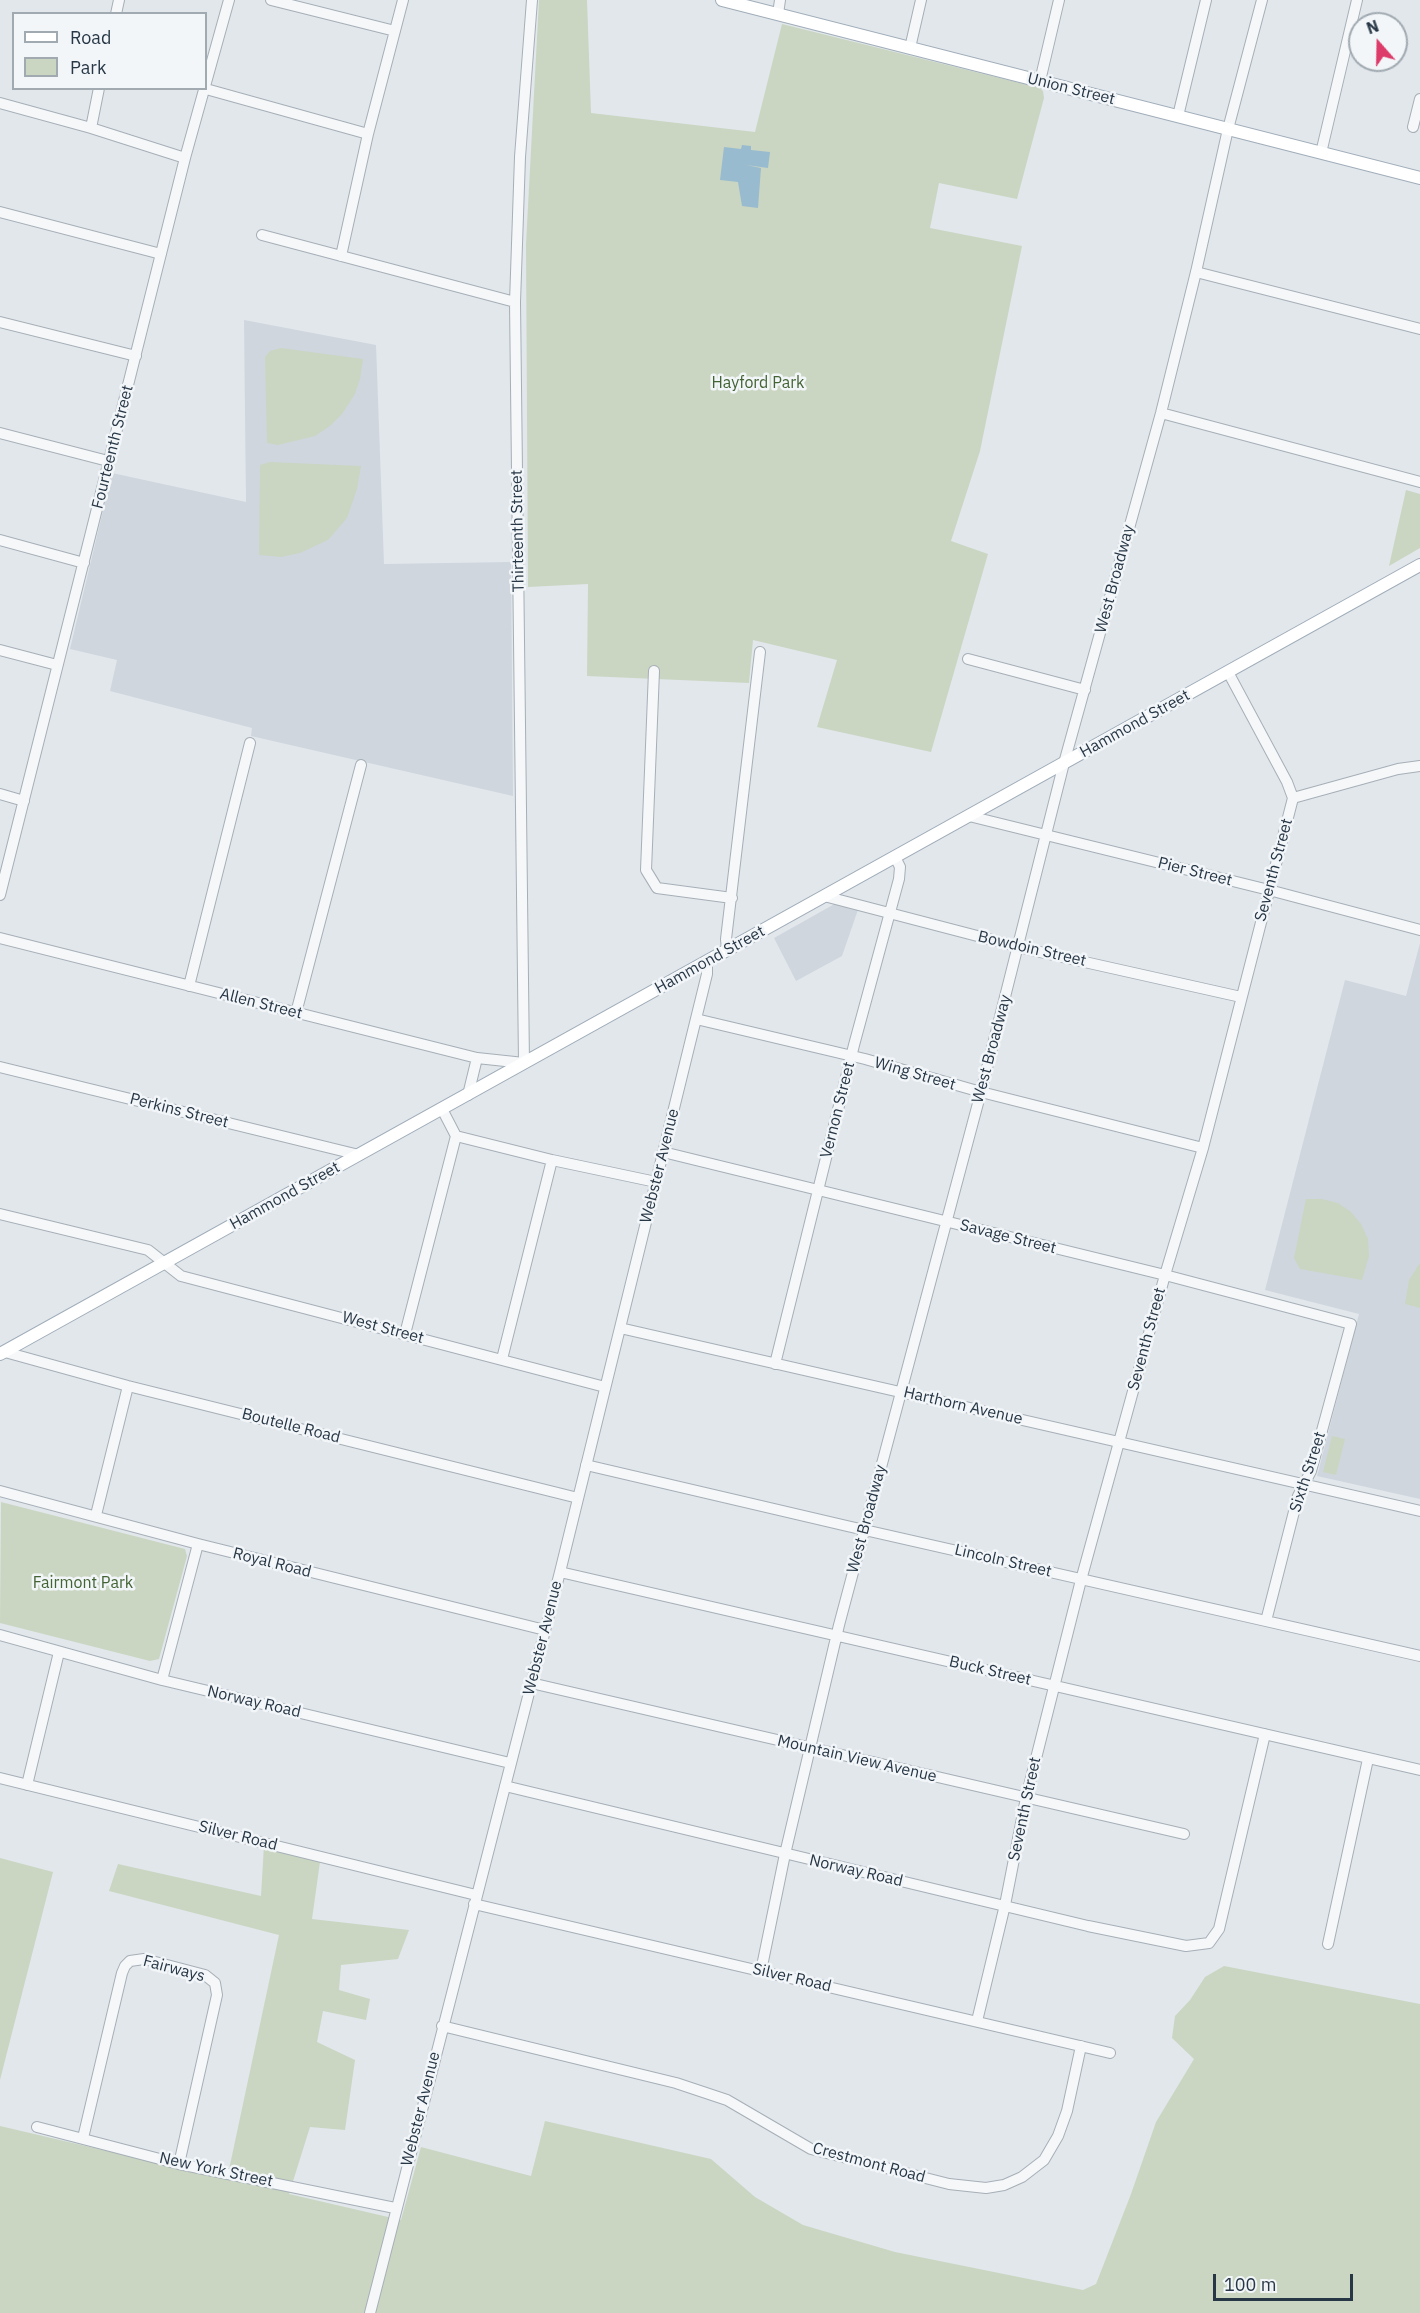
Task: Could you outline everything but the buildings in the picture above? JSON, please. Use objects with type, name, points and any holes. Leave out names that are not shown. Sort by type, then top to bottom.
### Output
[{"type":"main road","name":"Union Street","points":[[722,0],[1420,178]]},
{"type":"main road","name":"Hammond Street","points":[[3,1353],[1420,565]]},
{"type":"street","name":"Fourteenth Street","points":[[207,85],[229,0]]},
{"type":"street","points":[[271,0],[395,31]]},
{"type":"street","points":[[341,256],[368,134],[403,0]]},
{"type":"street","name":"Thirteenth Street","points":[[524,1063],[515,302],[520,157],[532,0]]},
{"type":"street","points":[[778,14],[780,0]]},
{"type":"street","points":[[910,48],[921,0]]},
{"type":"street","points":[[1040,81],[1059,0]]},
{"type":"street","points":[[1178,116],[1206,0]]},
{"type":"street","name":"West Broadway","points":[[761,1971],[785,1854],[836,1636],[981,1092],[1064,763],[1161,413],[1228,129],[1262,0]]},
{"type":"street","points":[[1321,153],[1357,0]]},
{"type":"street","points":[[207,89],[368,134]]},
{"type":"street","points":[[91,128],[99,90]]},
{"type":"street","name":"Fourteenth Street","points":[[0,895],[108,461],[206,90]]},
{"type":"street","points":[[1413,127],[1420,99]]},
{"type":"street","points":[[0,104],[91,128],[186,158]]},
{"type":"street","points":[[0,212],[161,254]]},
{"type":"street","points":[[261,236],[515,302]]},
{"type":"street","points":[[1196,272],[1420,329]]},
{"type":"street","points":[[0,322],[136,356]]},
{"type":"street","points":[[1161,413],[1420,482]]},
{"type":"street","points":[[0,433],[108,461]]},
{"type":"street","points":[[0,540],[84,563]]},
{"type":"street","points":[[0,650],[57,665]]},
{"type":"street","points":[[727,950],[726,939],[760,652]]},
{"type":"street","points":[[968,659],[1085,690]]},
{"type":"street","points":[[654,671],[646,870],[657,888],[732,898]]},
{"type":"street","name":"Seventh Street","points":[[977,2021],[1005,1905],[1026,1798],[1081,1580],[1165,1275],[1203,1148],[1293,798],[1287,782],[1228,672]]},
{"type":"street","points":[[189,986],[250,743]]},
{"type":"street","points":[[296,1013],[361,765]]},
{"type":"street","points":[[1293,798],[1398,769],[1420,766]]},
{"type":"street","points":[[0,794],[24,801]]},
{"type":"street","name":"Pier Street","points":[[969,816],[1420,930]]},
{"type":"street","name":"Vernon Street","points":[[775,1364],[900,867],[895,857]]},
{"type":"street","name":"Bowdoin Street","points":[[824,896],[1018,946],[1240,997]]},
{"type":"street","name":"Allen Street","points":[[0,938],[477,1058],[524,1063]]},
{"type":"street","name":"Webster Avenue","points":[[370,2313],[395,2208],[560,1572],[707,974],[707,962]]},
{"type":"street","name":"Wing Street","points":[[696,1019],[1203,1148]]},
{"type":"street","points":[[468,1095],[477,1058]]},
{"type":"street","name":"Perkins Street","points":[[0,1067],[359,1155]]},
{"type":"street","points":[[405,1334],[456,1136],[442,1109]]},
{"type":"street","points":[[456,1136],[552,1160],[656,1182]]},
{"type":"street","name":"Savage Street","points":[[663,1152],[1165,1275],[1351,1324]]},
{"type":"street","points":[[502,1359],[552,1160]]},
{"type":"street","name":"West Street","points":[[0,1214],[148,1250],[181,1276],[605,1387]]},
{"type":"street","name":"Sixth Street","points":[[1266,1621],[1298,1496],[1311,1471],[1351,1324]]},
{"type":"street","name":"Harthorn Avenue","points":[[620,1328],[1420,1511]]},
{"type":"street","name":"Boutelle Road","points":[[3,1353],[578,1498]]},
{"type":"street","points":[[96,1515],[128,1386]]},
{"type":"street","name":"Lincoln Street","points":[[586,1465],[1420,1656]]},
{"type":"street","name":"Royal Road","points":[[0,1491],[198,1544],[545,1630]]},
{"type":"street","points":[[162,1680],[198,1544]]},
{"type":"street","name":"Buck Street","points":[[560,1572],[1420,1770]]},
{"type":"street","name":"Norway Road","points":[[0,1635],[162,1680],[510,1763]]},
{"type":"street","points":[[27,1785],[59,1652]]},
{"type":"street","name":"Mountain View Avenue","points":[[531,1683],[1184,1834]]},
{"type":"street","name":"Norway Road","points":[[505,1786],[1088,1926],[1186,1946],[1209,1943],[1219,1929],[1265,1734]]},
{"type":"street","points":[[1328,1944],[1368,1759]]},
{"type":"street","name":"Silver Road","points":[[0,1778],[761,1971],[1110,2053]]},
{"type":"street","name":"Fairways","points":[[84,2138],[125,1966],[130,1961],[144,1959],[205,1975],[215,1983],[218,1995],[179,2164]]},
{"type":"street","name":"Crestmont Road","points":[[442,2026],[676,2083],[727,2100],[811,2149],[949,2184],[986,2188],[1004,2185],[1022,2177],[1044,2160],[1058,2136],[1067,2111],[1082,2046]]},
{"type":"street","name":"New York Street","points":[[37,2127],[179,2164],[395,2208]]},
{"type":"shaded area","points":[[244,320],[376,345],[384,564],[511,562],[513,796],[251,736],[252,728],[110,691],[117,660],[70,649],[112,473],[246,502]]},
{"type":"shaded area","points":[[847,897],[861,901],[842,956],[796,981],[774,938]]},
{"type":"shaded area","points":[[1420,943],[1420,1499],[1317,1476],[1359,1314],[1265,1290],[1345,980],[1406,996]]},
{"type":"green space","name":"Hayford Park","points":[[539,0],[587,0],[591,113],[755,132],[782,24],[1040,88],[1043,91],[1044,98],[1017,199],[939,183],[930,228],[1022,246],[980,451],[951,541],[988,554],[931,752],[817,727],[837,660],[753,640],[749,683],[587,676],[588,584],[528,587],[526,244]]},
{"type":"green space","points":[[281,348],[363,359],[355,394],[342,414],[315,436],[278,445],[267,443],[265,357],[270,351]]},
{"type":"green space","points":[[270,462],[361,466],[357,489],[347,518],[328,540],[300,553],[281,557],[259,555],[260,465]]},
{"type":"green space","points":[[1406,490],[1420,494],[1420,548],[1389,566]]},
{"type":"green space","points":[[1306,1199],[1322,1199],[1338,1203],[1351,1212],[1361,1224],[1368,1239],[1369,1256],[1362,1280],[1300,1269],[1294,1258]]},
{"type":"green space","points":[[1420,1263],[1420,1308],[1405,1304],[1409,1280]]},
{"type":"green space","points":[[1332,1436],[1345,1439],[1336,1475],[1323,1472]]},
{"type":"green space","name":"Fairmont Park","points":[[1,1502],[185,1549],[187,1556],[159,1659],[150,1661],[0,1623]]},
{"type":"green space","points":[[264,1845],[320,1862],[312,1919],[409,1930],[398,1959],[341,1965],[339,1990],[370,1999],[366,2020],[323,2011],[317,2042],[355,2060],[345,2130],[310,2127],[289,2194],[401,2220],[421,2147],[531,2176],[545,2121],[711,2159],[755,2197],[803,2225],[895,2252],[1083,2290],[1096,2284],[1156,2122],[1194,2059],[1172,2038],[1175,2016],[1190,2000],[1205,1977],[1224,1966],[1420,2004],[1420,2313],[0,2313],[0,2126],[227,2179],[279,1935],[109,1891],[118,1864],[261,1896]]},
{"type":"green space","points":[[0,1858],[53,1872],[0,2080]]},
{"type":"water","points":[[742,145],[751,146],[751,150],[770,152],[768,168],[746,165],[761,168],[758,208],[742,206],[738,182],[720,180],[724,147],[741,149]]}]
